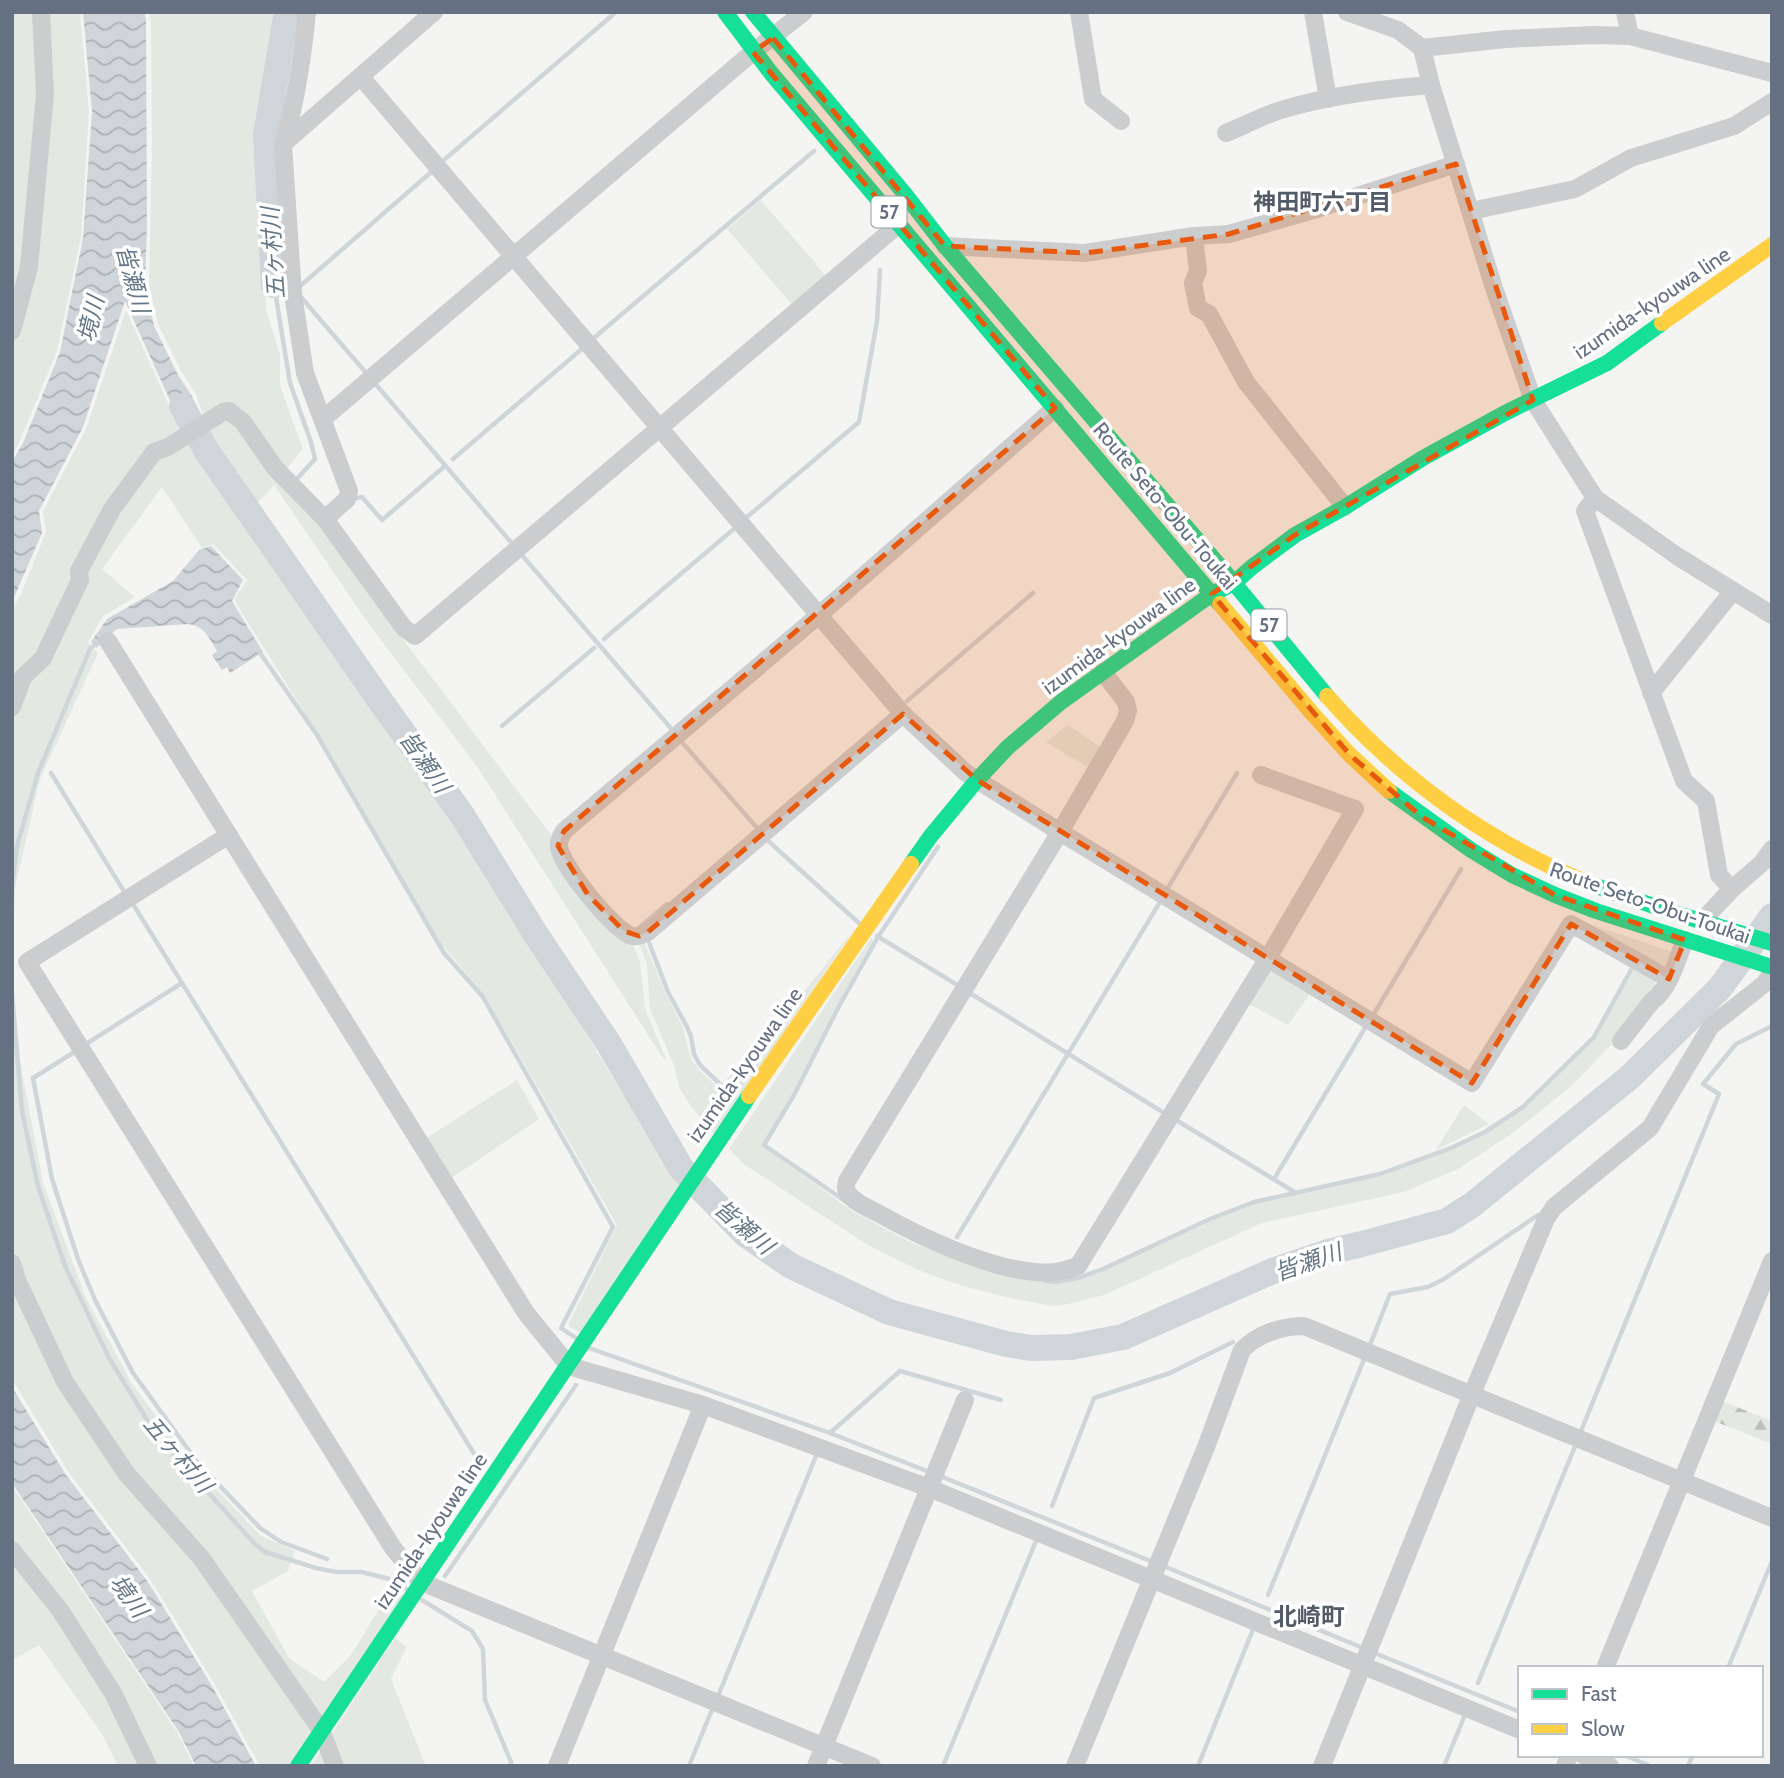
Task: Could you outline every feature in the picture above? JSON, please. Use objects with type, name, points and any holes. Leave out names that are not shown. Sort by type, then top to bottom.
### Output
[{"type":"main road","name":"Route Seto-Obu-Toukai","points":[[725,12],[753,51],[1350,755],[1422,817],[1511,874],[1596,911],[1771,969]]},
{"type":"main road","name":"Route Seto-Obu-Toukai","points":[[753,12],[945,246],[1328,696],[1394,765],[1459,815],[1539,862],[1584,882],[1772,943]]},
{"type":"main road","name":"izumida-kyouwa line","points":[[298,1766],[572,1362],[676,1203],[930,837],[1008,747],[1060,702],[1212,594],[1234,583],[1295,535],[1423,458],[1607,363],[1772,245]]},
{"type":"street","points":[[12,331],[29,267],[45,94],[41,12]]},
{"type":"street","points":[[307,12],[304,48],[283,144],[293,290],[305,373],[349,491],[347,499],[325,519]]},
{"type":"street","points":[[283,144],[434,12]]},
{"type":"street","points":[[323,419],[753,51],[804,12]]},
{"type":"street","points":[[1079,12],[1093,100],[1121,121]]},
{"type":"street","points":[[1313,12],[1328,99]]},
{"type":"street","points":[[1347,12],[1398,30],[1422,48],[1493,288],[1533,400],[1595,498],[1677,556],[1772,615]]},
{"type":"street","points":[[1626,12],[1630,36]]},
{"type":"street","points":[[1422,48],[1506,39],[1630,36],[1772,73]]},
{"type":"street","points":[[361,77],[902,714],[965,772],[1472,1083],[1571,923],[1669,979]]},
{"type":"street","points":[[1226,133],[1280,111],[1328,99],[1379,89],[1431,85]]},
{"type":"street","points":[[1471,211],[1574,189],[1631,158],[1734,126],[1772,102]]},
{"type":"street","points":[[945,246],[1085,253],[1194,236],[1229,234],[1456,164]]},
{"type":"street","points":[[12,706],[23,677],[43,658],[80,580],[79,571],[112,509],[154,453],[223,412],[229,411],[243,422],[275,468],[325,519],[404,628],[415,636],[899,224]]},
{"type":"street","points":[[1194,236],[1198,271],[1194,283],[1198,307],[1209,314],[1246,382],[1345,507]]},
{"type":"street","points":[[902,714],[648,932],[639,936],[632,936],[616,924],[588,895],[558,846],[564,831],[819,615],[1055,408]]},
{"type":"street","points":[[1595,498],[1585,510],[1684,781],[1706,802],[1719,875],[1732,889]]},
{"type":"street","points":[[1651,693],[1733,591]]},
{"type":"street","points":[[108,641],[526,1313],[572,1362],[933,1478],[1154,1577],[1364,1662],[1518,1729]]},
{"type":"street","points":[[1103,672],[1126,702],[1128,711],[1125,721],[847,1181],[847,1192],[856,1201],[911,1231],[1008,1268],[1058,1272],[1078,1266],[1268,958],[1354,809],[1261,775]]},
{"type":"street","points":[[229,835],[27,962],[393,1548],[420,1584],[602,1654],[872,1766]]},
{"type":"street","points":[[1706,922],[1732,889],[1762,863],[1772,849]]},
{"type":"street","points":[[1621,1041],[1652,1001],[1658,998],[1690,941]]},
{"type":"street","points":[[1322,1766],[1472,1394],[1546,1219],[1554,1207],[1650,1128],[1711,1026],[1764,984],[1771,969]]},
{"type":"street","points":[[1606,1666],[1772,1261]]},
{"type":"street","points":[[12,1263],[18,1282],[65,1382],[127,1473],[202,1559],[335,1766]]},
{"type":"street","points":[[1075,1766],[1154,1577],[1242,1350],[1251,1341],[1290,1326],[1304,1326],[1772,1518]]},
{"type":"street","points":[[816,1766],[965,1400]]},
{"type":"street","points":[[557,1766],[703,1405]]},
{"type":"street","points":[[12,1550],[60,1609],[106,1683],[148,1766]]},
{"type":"street","points":[[1588,1757],[1610,1766]]},
{"type":"highlighted area","points":[[773,38],[945,246],[1085,253],[1229,234],[1456,164],[1533,400],[1295,535],[1212,594],[1350,755],[1422,817],[1555,895],[1685,940],[1669,979],[1571,924],[1472,1083],[977,780],[903,714],[648,932],[639,936],[624,931],[588,895],[558,846],[564,831],[1055,408],[753,52]]},
{"type":"green space","points":[[12,12],[80,12],[89,112],[81,237],[57,351],[12,456]]},
{"type":"green space","points":[[149,12],[282,12],[258,134],[266,310],[280,355],[280,386],[303,449],[279,478],[321,521],[402,638],[551,835],[551,844],[630,939],[640,961],[645,1009],[666,1059],[664,1060],[476,765],[368,623],[274,485],[255,506],[208,430],[196,394],[181,371],[158,324],[149,285],[152,147]]},
{"type":"green space","points":[[761,200],[828,278],[794,307],[727,229]]},
{"type":"green space","points":[[126,310],[180,430],[158,442],[189,442],[243,523],[423,777],[683,1188],[583,1335],[568,1325],[617,1225],[486,998],[439,941],[334,760],[234,600],[247,580],[213,544],[202,548],[162,487],[102,569],[135,597],[103,616],[88,642],[98,653],[40,779],[15,888],[12,969],[12,610],[46,532],[43,511],[86,429]]},
{"type":"green space","points":[[1068,725],[1104,749],[1092,770],[1046,742]]},
{"type":"green space","points":[[1578,920],[1673,952],[1667,971]]},
{"type":"green space","points":[[856,927],[714,1134],[679,1087],[674,1065],[650,1009],[647,965],[639,943],[644,942],[683,1027],[691,1059],[719,1088],[793,1005]]},
{"type":"green space","points":[[871,938],[874,941],[762,1145],[852,1211],[910,1242],[981,1269],[1025,1280],[1056,1283],[1079,1280],[1104,1270],[1255,1203],[1380,1176],[1485,1133],[1524,1108],[1595,1038],[1635,967],[1654,980],[1656,987],[1618,1038],[1570,1087],[1514,1132],[1458,1169],[1404,1192],[1262,1223],[1104,1295],[1052,1306],[1005,1297],[923,1272],[868,1245],[745,1165],[729,1149]]},
{"type":"green space","points":[[1265,968],[1312,991],[1288,1025],[1245,1002]]},
{"type":"green space","points":[[12,979],[19,1056],[43,1183],[86,1298],[132,1384],[192,1463],[261,1536],[295,1551],[288,1571],[252,1591],[289,1658],[324,1682],[351,1655],[390,1591],[404,1596],[288,1766],[260,1766],[214,1683],[150,1579],[69,1473],[12,1379]]},
{"type":"green space","points":[[517,1080],[539,1119],[450,1179],[425,1139]]},
{"type":"green space","points":[[1464,1105],[1489,1124],[1436,1150]]},
{"type":"green space","points":[[1722,1401],[1772,1421],[1772,1444],[1714,1421]]},
{"type":"green space","points":[[12,1486],[177,1732],[194,1766],[118,1766],[102,1734],[39,1645],[12,1660]]},
{"type":"green space","points":[[395,1638],[407,1647],[391,1679],[426,1766],[311,1766]]},
{"type":"water","name":"境川","points":[[83,12],[145,12],[145,286],[154,326],[178,375],[192,396],[200,418],[183,429],[125,301],[83,427],[39,511],[42,533],[12,602],[12,462],[23,443],[60,352],[83,238],[92,112]]},
{"type":"water","points":[[211,546],[243,580],[232,601],[263,652],[230,673],[227,667],[222,670],[212,655],[217,651],[206,633],[199,627],[188,624],[117,629],[96,648],[91,642],[107,619],[173,581],[199,550]]},
{"type":"water","name":"境川","points":[[12,1387],[66,1475],[148,1582],[212,1686],[256,1766],[196,1766],[179,1732],[12,1483]]},
{"type":"waterway","name":"五ヶ村川","points":[[274,285],[266,135],[287,12]]},
{"type":"waterway","points":[[444,160],[616,12]]},
{"type":"waterway","points":[[595,337],[814,151]]},
{"type":"waterway","points":[[299,287],[430,173]]},
{"type":"waterway","points":[[747,517],[859,422],[877,321],[880,270]]},
{"type":"waterway","name":"五ヶ村川","points":[[287,289],[274,285],[290,383],[315,459],[294,482]]},
{"type":"waterway","points":[[300,296],[367,374]]},
{"type":"waterway","points":[[453,459],[583,348]]},
{"type":"waterway","points":[[373,381],[515,547]]},
{"type":"waterway","name":"皆瀬川","points":[[182,406],[206,450],[462,815],[535,933],[609,1044],[681,1168],[745,1234],[791,1266],[889,1312],[1006,1344],[1031,1348],[1071,1347],[1123,1337],[1275,1270],[1328,1252],[1447,1221],[1472,1205],[1630,1077],[1720,988],[1772,916]]},
{"type":"waterway","points":[[356,498],[362,497],[382,520],[445,466]]},
{"type":"waterway","points":[[604,639],[735,528]]},
{"type":"waterway","points":[[521,554],[675,733]]},
{"type":"waterway","points":[[907,701],[1033,593]]},
{"type":"waterway","name":"五ヶ村川","points":[[12,886],[17,846],[38,773],[90,649],[98,641]]},
{"type":"waterway","points":[[502,726],[594,648]]},
{"type":"waterway","points":[[258,650],[317,735],[444,953],[483,997],[613,1227],[561,1328],[576,1338]]},
{"type":"waterway","points":[[680,740],[758,829]]},
{"type":"waterway","points":[[51,773],[125,893]]},
{"type":"waterway","points":[[1169,886],[1237,773]]},
{"type":"waterway","points":[[766,839],[859,923]]},
{"type":"waterway","points":[[845,1201],[764,1145],[794,1095],[878,937],[938,847]]},
{"type":"waterway","points":[[1375,1012],[1461,869]]},
{"type":"waterway","points":[[957,1237],[1160,902]]},
{"type":"waterway","points":[[133,904],[483,1468]]},
{"type":"waterway","points":[[639,928],[667,904]]},
{"type":"waterway","points":[[877,936],[959,986]]},
{"type":"waterway","points":[[648,940],[668,992],[691,1036],[694,1054],[700,1065],[721,1085]]},
{"type":"waterway","points":[[1046,1281],[1078,1278],[1103,1269],[1210,1219],[1254,1202],[1380,1174],[1451,1148],[1485,1132],[1523,1107],[1594,1037],[1631,970]]},
{"type":"waterway","points":[[86,1044],[182,983]]},
{"type":"waterway","points":[[968,992],[1161,1111]]},
{"type":"waterway","name":"五ヶ村川","points":[[12,994],[22,1111],[38,1186],[65,1266],[109,1358],[157,1436],[265,1552],[316,1568],[336,1572],[361,1572],[390,1579],[409,1591]]},
{"type":"waterway","points":[[1581,1431],[1719,1094],[1703,1084],[1736,1044],[1772,1026]]},
{"type":"waterway","points":[[1274,1179],[1365,1028]]},
{"type":"waterway","points":[[76,1051],[33,1078],[52,1179],[78,1259],[95,1300],[133,1373],[198,1463],[260,1528],[281,1542],[327,1559]]},
{"type":"waterway","points":[[1176,1120],[1293,1191]]},
{"type":"waterway","points":[[1370,1345],[1390,1294],[1428,1287],[1444,1279],[1538,1215]]},
{"type":"waterway","points":[[1052,1506],[1094,1398],[1170,1373],[1233,1342]]},
{"type":"waterway","points":[[589,1348],[830,1433],[932,1473]]},
{"type":"waterway","points":[[1268,1595],[1365,1357]]},
{"type":"waterway","points":[[830,1433],[900,1371],[1001,1400]]},
{"type":"waterway","points":[[445,1576],[576,1385]]},
{"type":"waterway","points":[[1478,1683],[1576,1444]]},
{"type":"waterway","points":[[718,1696],[816,1456]]},
{"type":"waterway","points":[[940,1476],[1153,1562]]},
{"type":"waterway","points":[[943,1766],[1036,1541]]},
{"type":"waterway","points":[[1729,1666],[1772,1561]]},
{"type":"waterway","points":[[1161,1565],[1363,1648]]},
{"type":"waterway","name":"五ヶ村川","points":[[422,1600],[472,1631],[483,1649],[485,1700],[511,1766]]},
{"type":"waterway","points":[[1198,1766],[1254,1627]]},
{"type":"waterway","points":[[1372,1652],[1518,1711]]},
{"type":"waterway","points":[[689,1766],[713,1707]]},
{"type":"waterway","points":[[1444,1766],[1465,1715]]},
{"type":"waterway","points":[[1629,1757],[1650,1766]]},
{"type":"waterway","points":[[1688,1766],[1692,1757]]},
{"type":"traffic: fast","points":[[725,12],[771,73],[1220,604]]},
{"type":"traffic: fast","points":[[753,12],[945,246],[1224,571],[1327,696]]},
{"type":"traffic: fast","points":[[911,864],[977,780],[1008,747],[1061,702],[1212,594],[1234,583],[1295,535],[1423,458],[1505,413],[1607,363],[1662,323]]},
{"type":"traffic: fast","points":[[1389,791],[1471,850],[1512,875],[1555,895],[1596,911],[1772,967]]},
{"type":"traffic: fast","points":[[1593,885],[1772,943]]},
{"type":"traffic: fast","points":[[298,1766],[749,1096]]},
{"type":"traffic: slow","points":[[1662,323],[1772,245]]},
{"type":"traffic: slow","points":[[1220,604],[1311,712],[1350,755],[1389,791]]},
{"type":"traffic: slow","points":[[1327,696],[1385,755],[1449,807],[1518,850],[1593,885]]},
{"type":"traffic: slow","points":[[749,1096],[911,864]]},
{"type":"district","name":"神田町六丁目","points":[[1322,202]]},
{"type":"district","name":"北崎町","points":[[1309,1617]]}]
